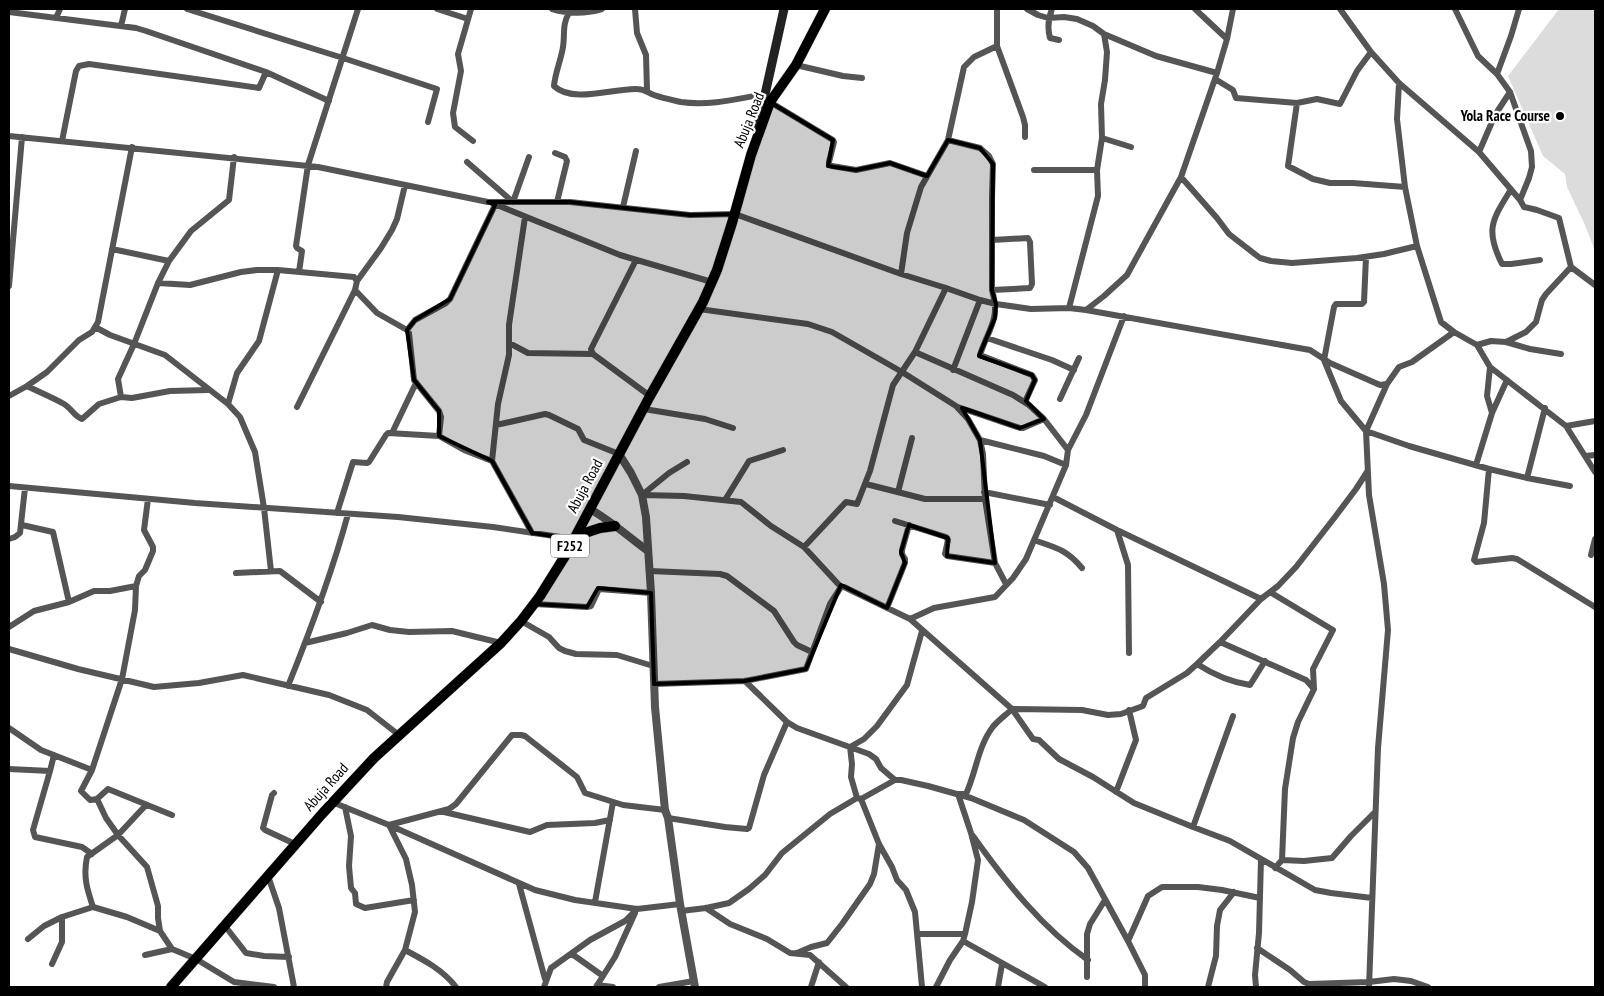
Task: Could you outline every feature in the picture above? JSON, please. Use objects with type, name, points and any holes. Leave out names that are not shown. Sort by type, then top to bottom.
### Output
[{"type":"main road","points":[[768,98],[784,9]]},
{"type":"main road","name":"Abuja Road","points":[[171,987],[332,802],[374,758],[501,643],[534,604],[565,556],[650,396],[699,309],[717,270],[768,98],[796,65],[825,9]]},
{"type":"main road","points":[[575,538],[600,528],[615,526]]},
{"type":"street","points":[[56,18],[60,9]]},
{"type":"street","points":[[121,26],[125,9]]},
{"type":"street","points":[[187,9],[437,89],[428,122]]},
{"type":"street","points":[[299,272],[302,251],[296,246],[308,166],[358,9]]},
{"type":"street","points":[[437,9],[468,19]]},
{"type":"street","points":[[471,9],[458,54],[461,71],[453,122],[455,127],[473,140]]},
{"type":"street","points":[[552,9],[569,13],[602,9]]},
{"type":"street","points":[[635,9],[638,33],[646,55],[646,90]]},
{"type":"street","points":[[997,9],[997,46],[1023,117],[1025,137]]},
{"type":"street","points":[[1027,9],[1048,18],[1064,17],[1078,19],[1104,34],[1156,56],[1216,76],[1233,90],[1236,98],[1297,102],[1317,99],[1340,104],[1356,71],[1371,52]]},
{"type":"street","points":[[1052,9],[1048,18],[1048,30],[1050,38],[1059,40]]},
{"type":"street","points":[[1195,9],[1227,39]]},
{"type":"street","points":[[1086,310],[1127,275],[1181,177],[1216,76],[1227,39],[1233,9]]},
{"type":"street","points":[[1341,9],[1371,52],[1399,83],[1478,152],[1524,207],[1559,218],[1571,268],[1595,285]]},
{"type":"street","points":[[1455,9],[1478,56],[1497,74],[1510,92],[1531,150],[1532,166],[1520,200]]},
{"type":"street","points":[[1497,74],[1512,36],[1519,9]]},
{"type":"street","points":[[9,12],[121,26],[146,31],[266,72],[329,101]]},
{"type":"street","points":[[569,13],[564,22],[563,47],[554,80],[554,86],[558,90],[583,94],[636,88],[646,90],[653,95],[681,102],[698,103],[768,98],[833,140],[829,165],[856,170],[890,163],[927,176]]},
{"type":"street","points":[[1069,308],[1098,196],[1097,170],[1102,138],[1101,104],[1107,52],[1104,34]]},
{"type":"street","points":[[901,274],[907,233],[921,187],[948,140],[964,67],[974,57],[997,46]]},
{"type":"street","points":[[62,141],[76,71],[80,66],[89,64],[258,88],[266,72]]},
{"type":"street","points":[[796,65],[844,76],[862,78]]},
{"type":"street","points":[[1399,83],[1398,118],[1405,187],[1417,246],[1442,322],[1454,332],[1477,345],[1490,367],[1566,426],[1595,472]]},
{"type":"street","points":[[1478,152],[1495,115],[1510,92]]},
{"type":"street","points":[[1297,102],[1288,166],[1313,179],[1330,183],[1353,182],[1405,187]]},
{"type":"street","points":[[9,136],[234,157],[308,166],[488,202],[557,202],[690,215],[735,214],[901,274],[980,300],[1031,309],[1069,308],[1086,310],[1310,350],[1324,360],[1380,385],[1387,384]]},
{"type":"street","points":[[9,286],[22,137]]},
{"type":"street","points":[[1102,138],[1131,147]]},
{"type":"street","points":[[948,140],[980,148],[993,164],[992,290],[996,304],[995,318],[980,355],[1034,377],[1025,402]]},
{"type":"street","points":[[9,396],[47,372],[79,340],[92,332],[98,322],[132,147]]},
{"type":"street","points":[[623,207],[636,151]]},
{"type":"street","points":[[555,153],[565,157],[567,161],[557,202]]},
{"type":"street","points":[[121,397],[118,379],[169,260],[192,231],[229,200],[234,157]]},
{"type":"street","points":[[513,202],[529,157]]},
{"type":"street","points":[[467,162],[513,202]]},
{"type":"street","points":[[1034,170],[1097,170]]},
{"type":"street","points":[[1181,177],[1217,218],[1228,234],[1260,258],[1271,262],[1292,263],[1366,257],[1417,246]]},
{"type":"street","points":[[297,407],[355,290],[357,281],[392,230],[405,185]]},
{"type":"street","points":[[1510,191],[1493,220],[1491,230],[1497,255],[1502,264],[1540,260]]},
{"type":"street","points":[[488,202],[620,255],[712,282]]},
{"type":"street","points":[[407,330],[415,320],[450,299],[495,205]]},
{"type":"street","points":[[525,217],[509,326],[509,355],[498,404],[492,461],[532,533]]},
{"type":"street","points":[[992,240],[1028,238],[1030,242],[1032,284],[1030,288],[992,290]]},
{"type":"street","points":[[112,249],[169,260]]},
{"type":"street","points":[[1366,257],[1364,302],[1362,304],[1340,302],[1336,304],[1324,360],[1341,401],[1366,431],[1476,466],[1570,486]]},
{"type":"street","points":[[593,354],[591,346],[636,260]]},
{"type":"street","points":[[1506,342],[1526,332],[1536,322],[1542,300],[1571,268]]},
{"type":"street","points":[[158,284],[190,285],[241,272],[257,270],[278,270],[354,277],[357,281]]},
{"type":"street","points":[[228,404],[237,373],[259,341],[278,270]]},
{"type":"street","points":[[804,547],[846,502],[858,504],[866,484],[893,385],[915,352],[946,288]]},
{"type":"street","points":[[355,290],[377,313],[409,333],[414,380],[439,411],[439,436]]},
{"type":"street","points":[[953,370],[980,300]]},
{"type":"street","points":[[699,309],[808,324],[824,329],[842,337],[956,406],[1020,428],[1044,419]]},
{"type":"street","points":[[910,619],[934,608],[995,597],[1026,560],[1066,465],[1068,450],[1086,415],[1124,316]]},
{"type":"street","points":[[95,327],[110,335],[165,355],[228,404],[240,417],[255,452],[271,571]]},
{"type":"street","points":[[1369,984],[1378,748],[1388,630],[1384,584],[1369,495],[1366,431],[1387,384],[1399,367],[1412,362],[1454,332]]},
{"type":"street","points":[[987,338],[1052,360],[1074,370]]},
{"type":"street","points":[[1477,345],[1491,341],[1506,342],[1530,349],[1562,354]]},
{"type":"street","points":[[509,343],[528,353],[593,354],[650,396]]},
{"type":"street","points":[[915,352],[1025,402],[1044,419],[1068,450]]},
{"type":"street","points":[[1060,399],[1080,358]]},
{"type":"street","points":[[1490,367],[1487,396],[1492,414]]},
{"type":"street","points":[[1476,466],[1492,414],[1507,380]]},
{"type":"street","points":[[392,433],[416,383]]},
{"type":"street","points":[[27,386],[69,407],[78,418],[82,419],[99,404],[121,397],[132,398],[170,391],[208,390]]},
{"type":"street","points":[[956,406],[968,419],[980,440],[983,454],[985,495],[995,564],[1006,584]]},
{"type":"street","points":[[1527,478],[1545,408]]},
{"type":"street","points":[[644,409],[705,419],[733,428]]},
{"type":"street","points":[[496,425],[544,414],[578,428],[584,440],[619,454],[631,472],[642,495],[646,517],[650,571],[655,716],[666,814],[694,984],[659,987]]},
{"type":"street","points":[[1566,426],[1595,420]]},
{"type":"street","points":[[337,513],[353,462],[367,464],[386,435],[392,433],[439,436],[464,450],[492,461]]},
{"type":"street","points":[[898,492],[912,438]]},
{"type":"street","points":[[980,440],[1040,455],[1066,465]]},
{"type":"street","points":[[725,500],[749,461],[783,450]]},
{"type":"street","points":[[1585,456],[1595,455]]},
{"type":"street","points":[[642,495],[669,473],[687,462]]},
{"type":"street","points":[[1489,469],[1484,523],[1474,560],[1476,562],[1517,559],[1595,607]]},
{"type":"street","points":[[958,794],[966,794],[984,742],[993,726],[1012,709],[1075,710],[1108,715],[1121,714],[1143,706],[1146,698],[1187,673],[1261,599],[1278,586],[1296,566],[1367,472]]},
{"type":"street","points":[[866,484],[925,498],[985,495],[1050,505]]},
{"type":"street","points":[[9,486],[493,527],[575,538]]},
{"type":"street","points":[[9,539],[20,533],[25,488]]},
{"type":"street","points":[[642,495],[684,496],[742,502],[771,526],[804,547],[841,587],[910,619],[1012,709],[1033,739],[1039,740],[1059,759],[1134,803],[1192,828],[1230,840],[1315,890],[1372,898]]},
{"type":"street","points":[[1053,497],[1261,599]]},
{"type":"street","points":[[148,498],[144,533],[153,547],[153,551],[145,570],[139,576],[136,586],[135,610],[122,679],[92,770],[82,792],[90,800],[97,799],[108,789],[172,815]]},
{"type":"street","points":[[590,509],[648,551]]},
{"type":"street","points":[[288,686],[321,602],[348,514]]},
{"type":"street","points":[[895,520],[946,537],[948,540],[945,554],[947,556],[995,564]]},
{"type":"street","points":[[22,525],[53,532],[69,602]]},
{"type":"street","points":[[887,608],[905,563],[902,550],[909,525]]},
{"type":"street","points":[[1118,530],[1128,565],[1128,653]]},
{"type":"street","points":[[1591,555],[1595,539]]},
{"type":"street","points":[[1034,540],[1065,551],[1082,568]]},
{"type":"street","points":[[236,573],[280,571],[321,602]]},
{"type":"street","points":[[650,571],[720,574],[727,576],[774,611],[794,642],[812,652]]},
{"type":"street","points":[[9,627],[34,611],[69,602],[94,591],[110,591],[136,586]]},
{"type":"street","points":[[654,684],[745,681],[806,668],[830,604],[841,587]]},
{"type":"street","points":[[534,604],[587,607],[590,606],[599,588],[651,593]]},
{"type":"street","points":[[1270,592],[1333,630],[1313,669],[1314,689],[1298,722],[1294,738],[1285,789],[1282,860],[1275,868]]},
{"type":"street","points":[[521,621],[549,637],[559,648],[565,651],[576,654],[617,655],[653,666]]},
{"type":"street","points":[[305,643],[347,633],[372,624],[390,630],[408,632],[452,631],[501,643]]},
{"type":"street","points":[[850,747],[864,739],[877,726],[907,685],[922,631]]},
{"type":"street","points":[[1220,642],[1306,680],[1314,689]]},
{"type":"street","points":[[9,649],[78,669],[160,687],[243,675],[329,695],[367,710],[399,735]]},
{"type":"street","points":[[1197,664],[1223,678],[1250,685],[1265,661]]},
{"type":"street","points":[[745,681],[787,722],[798,728],[869,754],[876,759],[880,768],[895,780]]},
{"type":"street","points":[[1116,792],[1136,740],[1130,710]]},
{"type":"street","points":[[1192,828],[1233,716]]},
{"type":"street","points":[[389,824],[449,809],[456,804],[512,735],[517,734],[525,736],[577,777],[585,793],[613,802],[647,809],[656,808],[666,814],[725,827],[747,829],[749,828],[764,775],[787,722]]},
{"type":"street","points":[[9,728],[41,750],[92,770]]},
{"type":"street","points":[[850,747],[852,777],[859,798],[879,844],[897,880],[906,890],[915,912],[922,987]]},
{"type":"street","points":[[54,755],[33,830],[35,837],[82,847],[92,854]]},
{"type":"street","points":[[9,769],[50,771]]},
{"type":"street","points":[[332,802],[389,824],[535,890],[575,900],[637,909],[706,908],[728,903],[749,889],[765,875],[782,853],[830,814],[859,798],[895,780],[928,786],[958,794],[1024,820],[1074,852],[1088,868],[1128,941],[1145,975],[1144,987]]},
{"type":"street","points":[[274,793],[263,828],[295,844]]},
{"type":"street","points":[[936,987],[964,938],[972,902],[978,860],[958,794]]},
{"type":"street","points":[[97,799],[106,818],[118,835],[147,867],[158,906],[160,931],[172,949],[196,959],[234,984],[274,987]]},
{"type":"street","points":[[595,902],[613,802]]},
{"type":"street","points":[[93,907],[85,884],[87,858],[118,835],[146,804]]},
{"type":"street","points":[[344,807],[351,836],[349,866],[351,888],[355,893],[356,904],[365,908],[414,900]]},
{"type":"street","points":[[443,812],[530,832],[547,826],[595,823],[610,820]]},
{"type":"street","points":[[1282,860],[1304,861],[1332,858],[1375,812]]},
{"type":"street","points":[[386,987],[405,950],[415,912],[406,859],[389,824]]},
{"type":"street","points":[[971,832],[1002,876],[1067,946],[1088,960]]},
{"type":"street","points":[[796,954],[811,947],[827,943],[842,924],[870,884],[874,874],[879,844]]},
{"type":"street","points":[[1256,987],[1261,859]]},
{"type":"street","points":[[268,876],[279,908],[294,987]]},
{"type":"street","points":[[519,884],[546,985]]},
{"type":"street","points":[[1128,941],[1148,896],[1162,887],[1198,887],[1260,898]]},
{"type":"street","points":[[1208,987],[1216,956],[1217,926],[1220,910],[1234,892]]},
{"type":"street","points":[[1087,977],[1087,934],[1090,924],[1105,900]]},
{"type":"street","points":[[28,939],[44,926],[62,917],[93,907],[127,917],[160,931]]},
{"type":"street","points":[[706,908],[730,924],[767,939],[790,953],[810,955],[846,987]]},
{"type":"street","points":[[546,985],[551,968],[590,940],[625,921],[637,909]]},
{"type":"street","points":[[613,987],[597,986],[615,957],[637,909]]},
{"type":"street","points":[[52,964],[62,942],[62,917]]},
{"type":"street","points":[[225,926],[246,953],[264,956],[289,956]]},
{"type":"street","points":[[917,934],[964,938],[1002,964],[1045,987]]},
{"type":"street","points":[[1258,948],[1304,982],[1310,984],[1369,984],[1394,979],[1411,981],[1428,987]]},
{"type":"street","points":[[145,955],[172,949]]},
{"type":"street","points":[[405,950],[427,962],[448,978],[456,987]]},
{"type":"street","points":[[572,954],[603,976]]},
{"type":"street","points":[[811,987],[819,962]]},
{"type":"street","points":[[998,987],[1002,964]]},
{"type":"highlighted area","points":[[770,102],[833,140],[828,166],[856,170],[890,163],[927,176],[948,140],[980,148],[993,164],[992,290],[996,304],[995,318],[979,356],[1032,375],[1035,380],[1026,401],[1044,419],[1020,428],[962,408],[980,440],[995,563],[947,556],[948,538],[909,525],[901,552],[905,563],[887,608],[841,585],[806,669],[745,681],[654,684],[651,593],[598,588],[587,607],[534,604],[574,539],[532,533],[492,461],[439,436],[439,411],[414,380],[407,330],[415,320],[450,299],[495,205],[488,202],[570,202],[690,215],[735,214]]},
{"type":"shaded area","name":"Yola Race Course","points":[[1559,9],[1595,9],[1595,251],[1567,187],[1565,174],[1543,156],[1508,76]]},
{"type":"place","name":"Yola Race Course","points":[[1560,116]]}]
